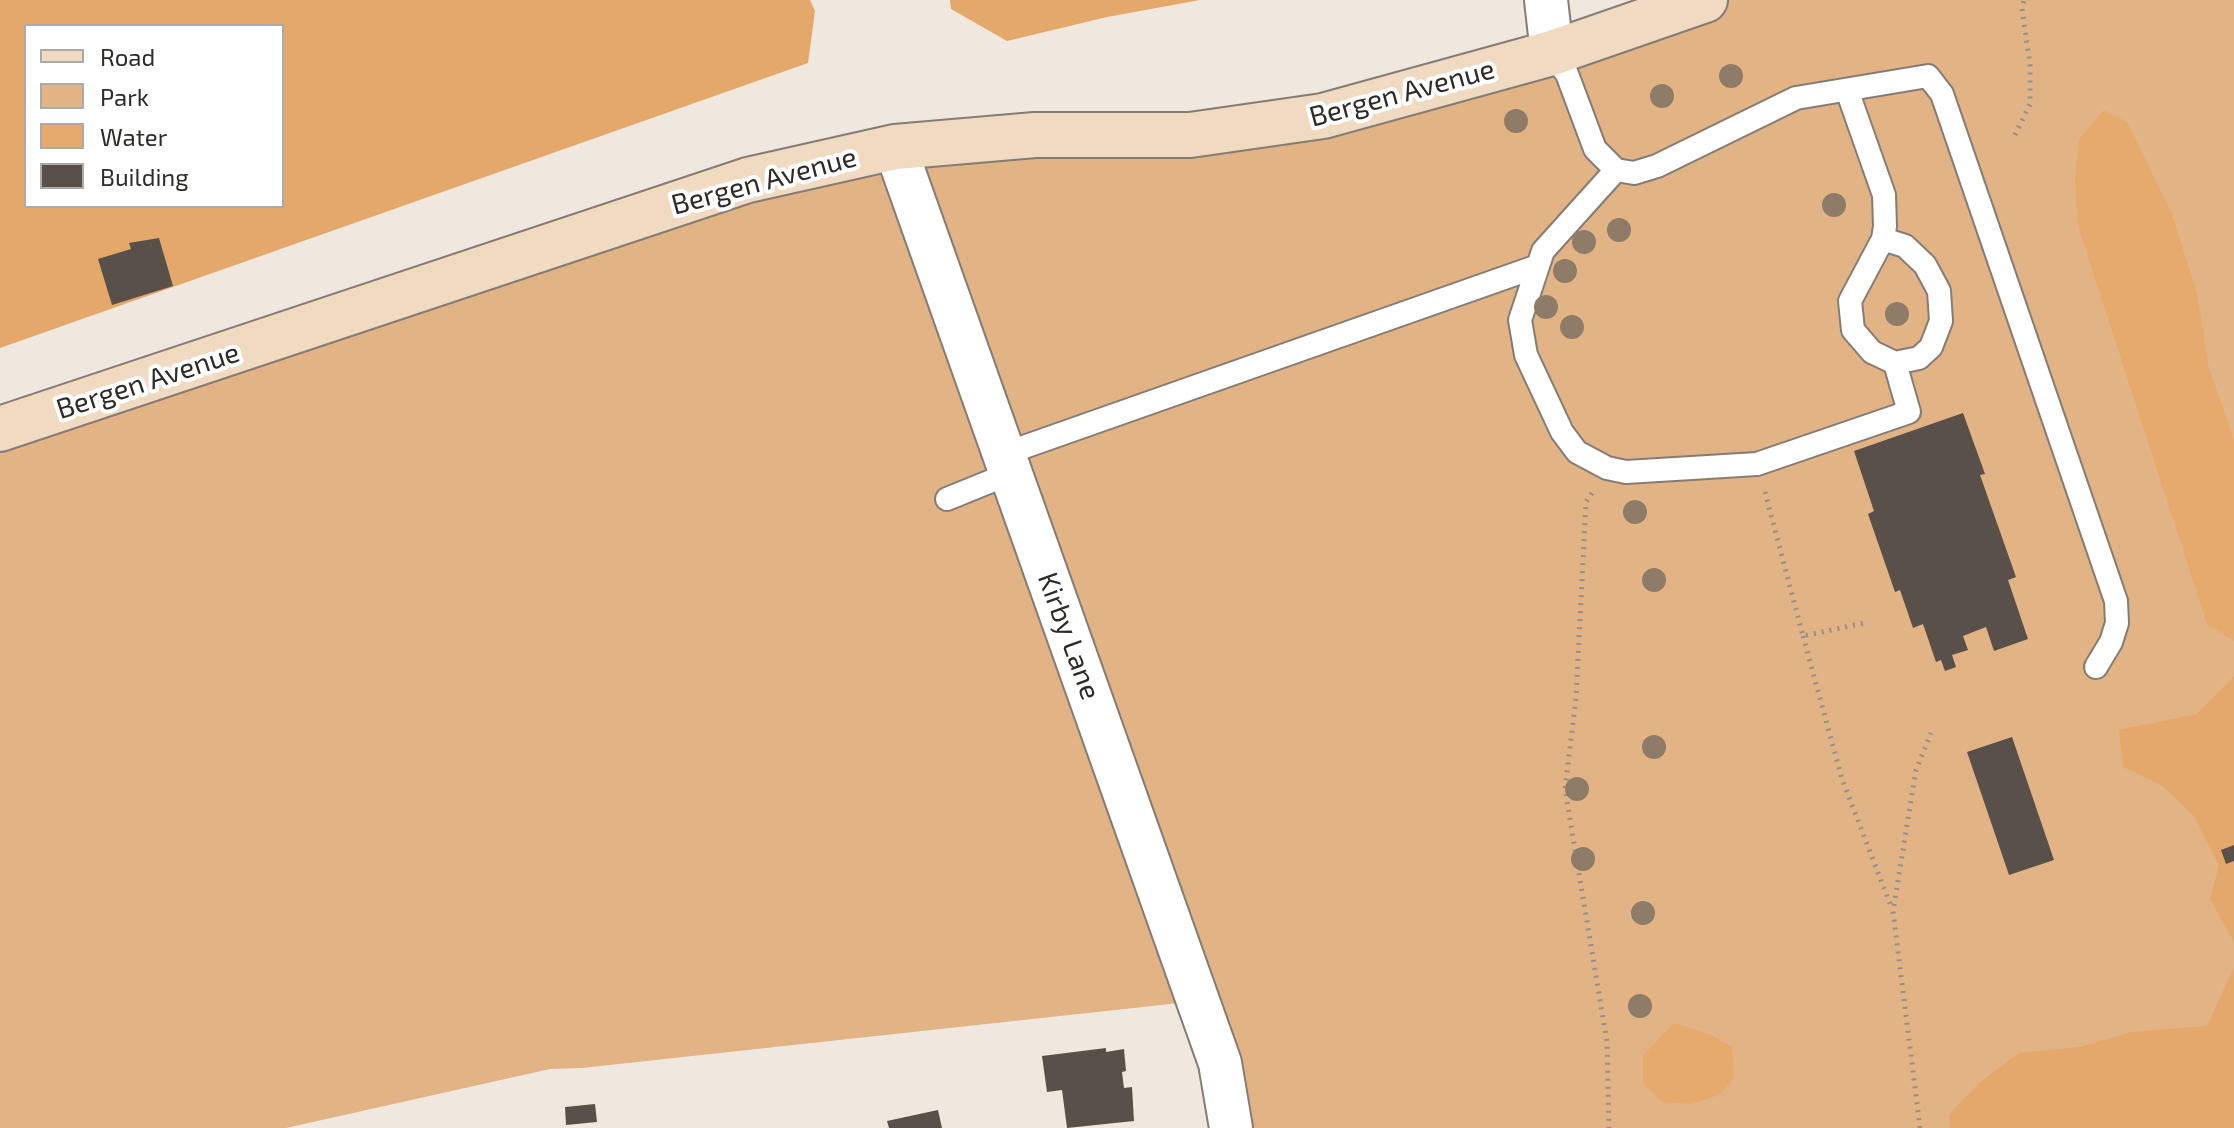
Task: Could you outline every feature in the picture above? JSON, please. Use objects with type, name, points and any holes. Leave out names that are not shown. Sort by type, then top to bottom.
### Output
[{"type":"main road","name":"Bergen Avenue","points":[[0,429],[748,180],[895,147],[1035,135],[1190,135],[1323,116],[1552,53],[1705,0]]},
{"type":"street","points":[[1546,0],[1552,53]]},
{"type":"street","name":"Kirby Lane","points":[[895,147],[1220,1063],[1231,1128]]},
{"type":"lane","points":[[1552,53],[1567,74],[1595,149],[1616,170],[1634,173],[1657,166],[1796,98],[1928,76],[1942,94],[2116,601],[2117,623],[2111,642],[2096,667]]},
{"type":"lane","points":[[1847,90],[1884,195],[1885,226],[1883,239],[1850,301],[1853,330],[1872,352],[1895,363],[1919,358],[1931,347],[1941,321],[1939,291],[1925,265],[1905,246],[1883,239]]},
{"type":"lane","points":[[1616,170],[1543,251],[1520,320],[1526,355],[1562,432],[1577,452],[1607,468],[1626,472],[1757,464],[1909,412],[1895,363]]},
{"type":"lane","points":[[947,499],[1007,463],[1538,266]]},
{"type":"path","points":[[2015,135],[2030,104],[2030,65],[2022,9],[2024,0]]},
{"type":"path","points":[[1757,464],[1842,779],[1893,911],[1920,1128]]},
{"type":"path","points":[[1607,468],[1586,502],[1576,698],[1565,789],[1607,1042],[1609,1128]]},
{"type":"path","points":[[1803,636],[1864,623]]},
{"type":"path","points":[[1893,911],[1916,770],[1931,733]]},
{"type":"green space","points":[[1705,0],[2234,0],[2234,1128],[1231,1128],[1198,1001],[550,1069],[286,1128],[0,1128],[0,428],[748,180],[1190,135]]},
{"type":"shaded area","points":[[0,0],[810,0],[815,11],[808,63],[0,348]]},
{"type":"shaded area","points":[[950,0],[1200,0],[1107,17],[1007,41],[951,9]]},
{"type":"shaded area","points":[[2234,676],[2234,942],[2210,899],[2219,865],[2193,815],[2164,787],[2123,767],[2119,730],[2197,714]]},
{"type":"shaded area","points":[[2234,967],[2234,1128],[1950,1128],[1949,1115],[1978,1084],[2019,1053],[2081,1047],[2131,1032],[2207,1026]]},
{"type":"water","points":[[2104,110],[2127,122],[2171,212],[2197,293],[2209,368],[2234,440],[2234,641],[2207,624],[2078,226],[2075,180],[2079,139]]},
{"type":"water","points":[[1674,1023],[1709,1034],[1732,1047],[1734,1078],[1719,1095],[1691,1104],[1662,1102],[1643,1082],[1643,1056]]},
{"type":"building","points":[[159,238],[173,286],[112,305],[98,259],[131,249],[129,243]]},
{"type":"building","points":[[1963,413],[1985,474],[1980,475],[2016,577],[2008,580],[2028,639],[1994,651],[1986,627],[1963,636],[1968,650],[1952,655],[1956,667],[1945,671],[1941,660],[1936,662],[1923,624],[1913,628],[1900,590],[1895,592],[1868,514],[1874,511],[1854,451]]},
{"type":"building","points":[[2012,737],[2054,860],[2009,875],[1967,752]]},
{"type":"building","points":[[2234,845],[2234,861],[2226,864],[2221,850]]},
{"type":"building","points":[[1106,1048],[1106,1052],[1124,1049],[1124,1088],[1132,1087],[1134,1121],[1067,1128],[1062,1090],[1047,1092],[1042,1056]]},
{"type":"building","points":[[595,1104],[597,1122],[566,1125],[565,1107]]},
{"type":"building","points":[[938,1110],[942,1128],[889,1128],[887,1121]]}]
